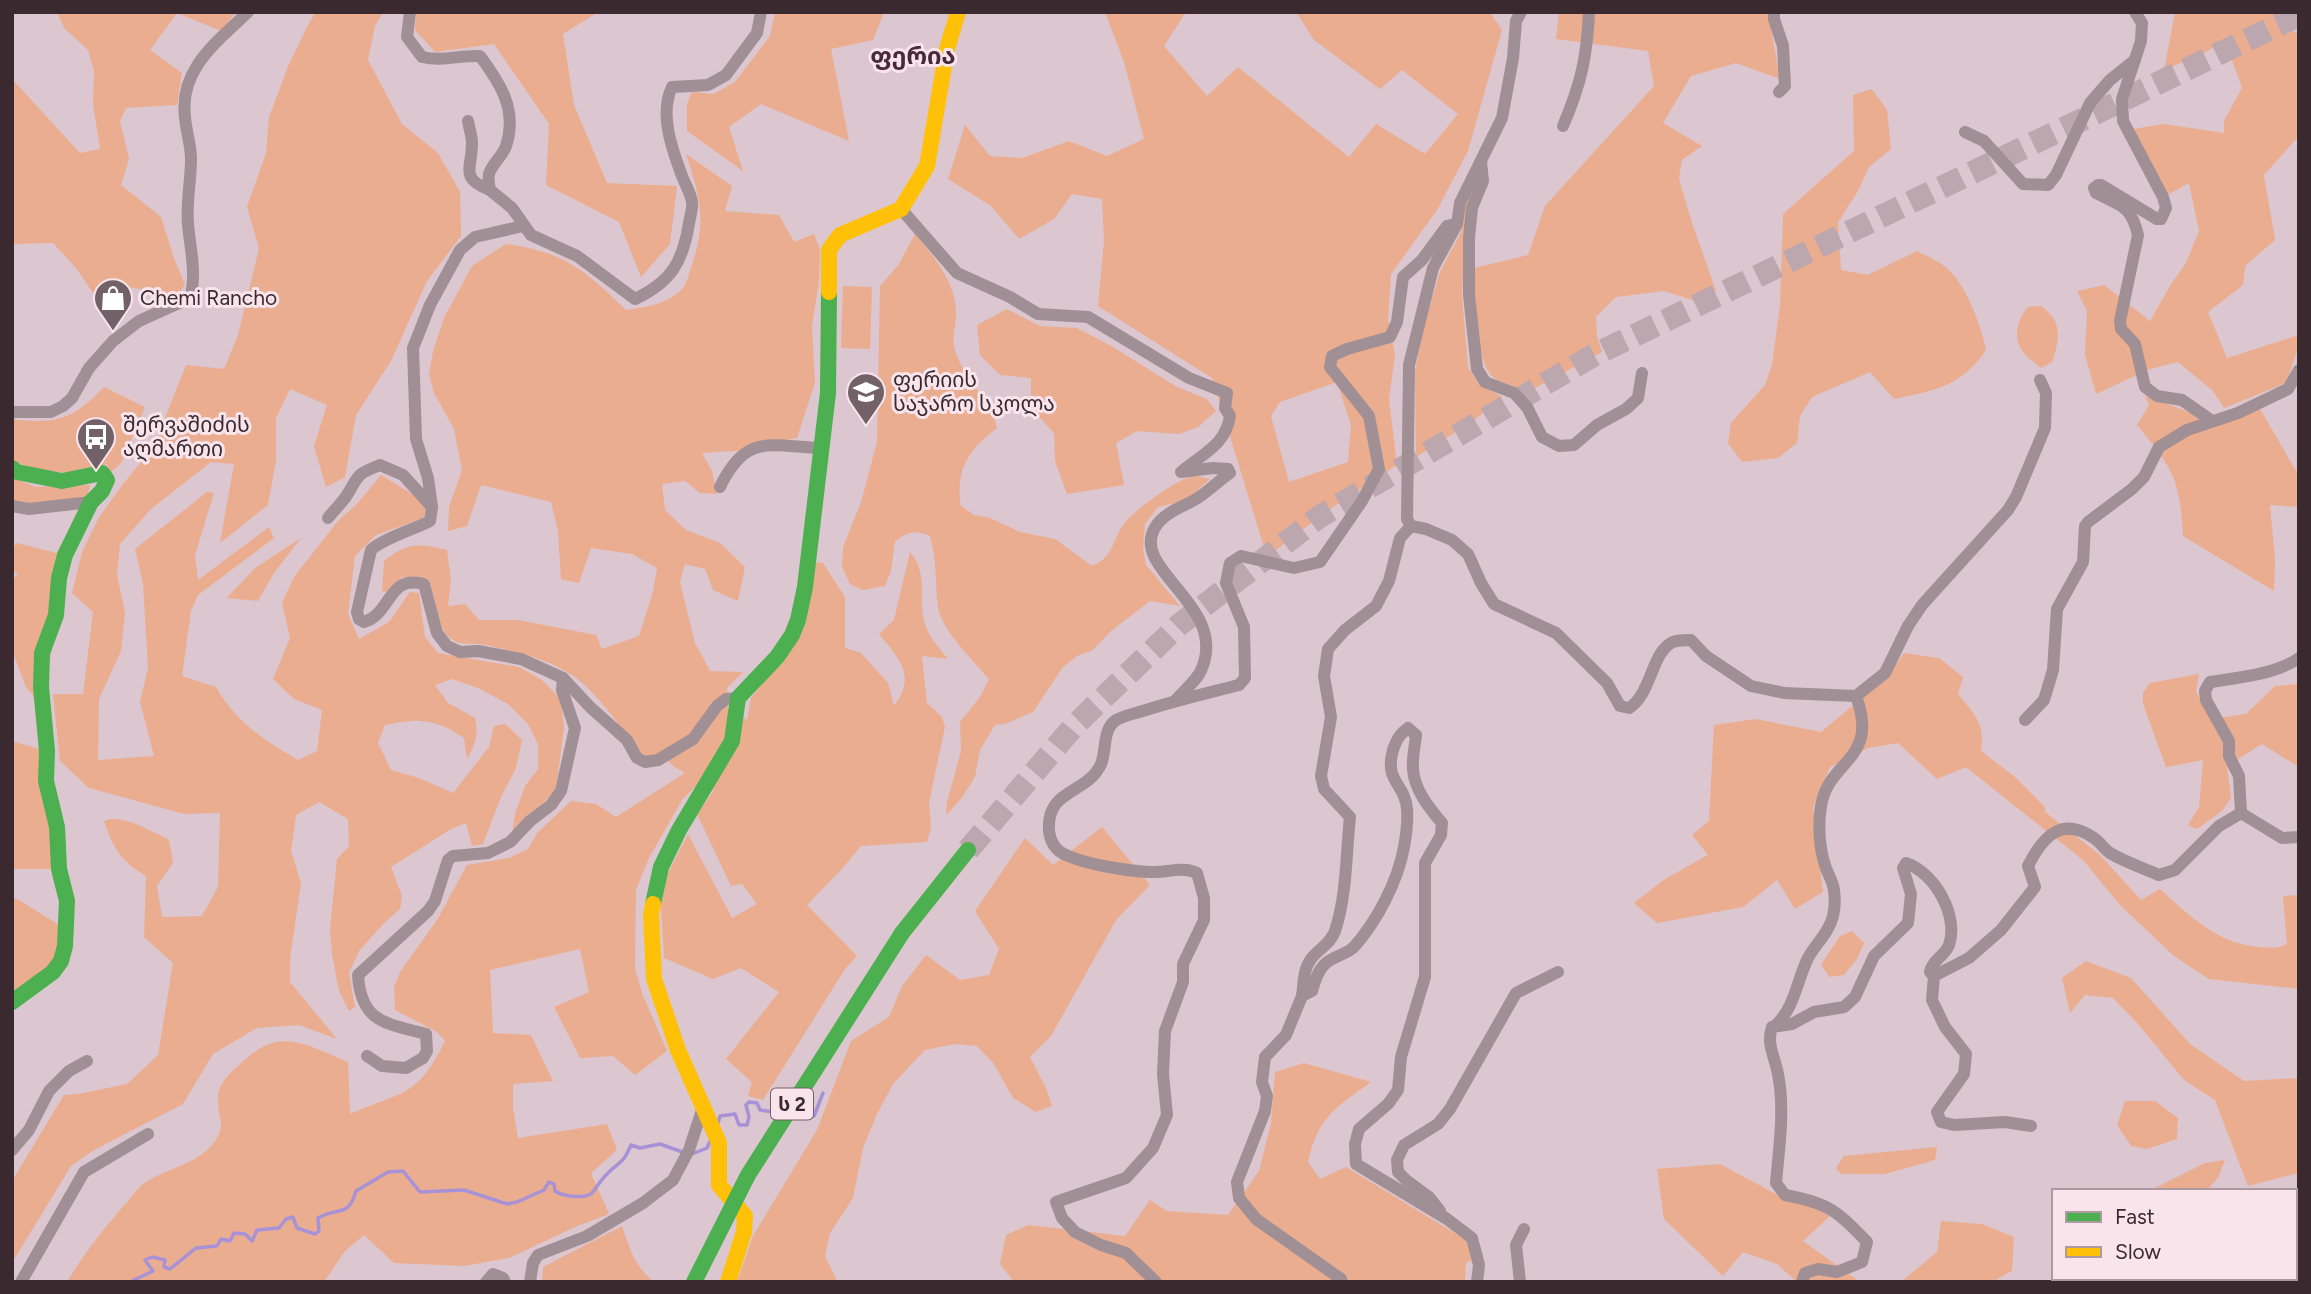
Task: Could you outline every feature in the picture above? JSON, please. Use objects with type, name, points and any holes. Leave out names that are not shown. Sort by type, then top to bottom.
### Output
[{"type":"main road","points":[[727,1282],[744,1232],[745,1216],[719,1185],[717,1136],[678,1050],[654,979],[651,915],[661,867],[679,830],[732,741],[738,698],[777,657],[792,635],[798,620],[805,587],[830,357],[829,250],[840,235],[852,228],[879,220],[901,209],[927,166],[947,49],[958,12]]},
{"type":"main road","points":[[12,468],[17,472],[62,481],[102,473],[107,480],[102,491],[91,502],[65,555],[59,578],[56,615],[42,653],[46,781],[57,827],[66,901],[65,946],[61,961],[53,972],[12,1002]]},
{"type":"main road","name":"ს 2","points":[[694,1282],[748,1175],[860,996],[902,933],[968,850]]},
{"type":"street","points":[[12,412],[51,412],[63,406],[72,398],[89,368],[113,341],[139,321],[190,298],[194,285],[187,220],[191,157],[184,115],[184,96],[192,71],[203,54],[248,12]]},
{"type":"street","points":[[410,12],[407,37],[422,57],[439,61],[460,55],[480,56],[500,83],[509,104],[509,127],[506,147],[489,174],[489,190]]},
{"type":"street","points":[[468,121],[472,139],[468,170],[471,179],[512,208],[531,235],[578,256],[635,299],[672,274],[685,248],[692,202],[668,130],[665,100],[672,87],[708,85],[726,75],[757,33],[761,12]]},
{"type":"street","points":[[1521,12],[1516,21],[1513,58],[1502,118],[1461,203],[1457,224],[1433,268],[1409,365],[1407,519],[1411,526],[1452,540],[1468,554],[1494,604],[1556,633],[1607,683],[1620,706],[1629,708],[1636,704],[1661,653],[1672,642],[1691,640],[1706,656],[1751,686],[1784,693],[1856,696],[1885,673],[1908,626],[1922,605],[2016,498],[2045,428],[2046,393],[2040,380]]},
{"type":"street","points":[[1563,126],[1575,98],[1587,53],[1589,12]]},
{"type":"street","points":[[1774,12],[1785,65],[1785,86],[1779,92]]},
{"type":"street","points":[[2135,12],[2142,23],[2141,41],[2122,99],[2123,121],[2163,197],[2166,208],[2161,219],[2157,219],[2101,185],[2098,184],[2094,188],[2096,193],[2130,211],[2138,235],[2120,321],[2121,328],[2135,344],[2144,387],[2157,396],[2182,400],[2212,421]]},
{"type":"street","points":[[1965,132],[1984,141],[2023,184],[2048,185],[2056,175],[2090,103],[2110,80],[2136,60]]},
{"type":"street","points":[[1481,160],[1483,181],[1472,208],[1469,238],[1469,296],[1477,369],[1485,382],[1514,393],[1527,407],[1542,437],[1559,446],[1574,445],[1597,425],[1626,409],[1638,397],[1642,373]]},
{"type":"street","points":[[901,209],[957,273],[1010,296],[1038,314],[1088,317],[1189,377],[1227,393],[1224,408],[1230,416],[1223,438],[1181,472],[1213,468],[1228,469],[1230,473],[1198,499],[1169,513],[1151,534],[1152,550],[1164,574],[1187,598],[1205,629],[1207,650],[1202,671],[1175,701]]},
{"type":"street","points":[[1156,1282],[1126,1253],[1101,1245],[1075,1232],[1062,1219],[1056,1202],[1126,1178],[1153,1148],[1167,1115],[1163,1074],[1166,1031],[1183,982],[1183,964],[1204,920],[1204,898],[1197,873],[1188,869],[1152,872],[1112,869],[1061,852],[1050,839],[1048,820],[1062,795],[1090,780],[1101,763],[1108,727],[1118,719],[1239,685],[1245,678],[1244,627],[1226,583],[1230,563],[1241,556],[1294,568],[1320,562],[1362,500],[1379,469],[1369,416],[1330,367],[1332,356],[1346,349],[1390,337],[1397,322],[1403,276],[1422,260],[1447,226],[1457,224]]},
{"type":"street","points":[[523,226],[475,237],[460,250],[430,306],[413,348],[416,439],[428,478],[432,507],[430,521],[377,544],[371,550],[357,611],[359,620],[365,622],[372,619],[402,583],[413,580],[425,584],[437,633],[447,646],[460,652],[521,659],[563,678],[627,740],[637,758],[645,762],[658,760],[693,739],[717,706],[726,699],[738,698]]},
{"type":"street","points":[[2025,720],[2044,700],[2053,670],[2057,609],[2083,562],[2085,526],[2144,477],[2159,447],[2187,430],[2238,413],[2288,389],[2299,370]]},
{"type":"street","points":[[720,488],[729,469],[743,452],[762,446],[821,448]]},
{"type":"street","points":[[328,518],[348,494],[352,482],[362,472],[380,465],[403,475],[432,507]]},
{"type":"street","points":[[12,506],[29,509],[91,502]]},
{"type":"street","points":[[1342,1282],[1256,1219],[1239,1198],[1237,1182],[1265,1111],[1267,1096],[1262,1082],[1265,1058],[1286,1035],[1302,996],[1305,971],[1312,957],[1327,946],[1335,932],[1341,908],[1350,817],[1324,789],[1321,776],[1331,717],[1324,676],[1328,649],[1345,630],[1376,606],[1389,581],[1400,538],[1411,526]]},
{"type":"street","points":[[2241,813],[2239,776],[2229,755],[2229,741],[2206,700],[2205,691],[2210,682],[2232,680],[2290,665],[2299,658]]},
{"type":"street","points":[[367,1056],[382,1066],[406,1068],[423,1058],[427,1051],[426,1034],[385,1023],[375,1017],[359,996],[358,975],[428,911],[435,901],[448,860],[453,856],[488,853],[510,842],[530,821],[551,805],[561,791],[575,728],[562,690],[563,678]]},
{"type":"street","points":[[1802,1282],[1805,1273],[1818,1269],[1836,1272],[1862,1262],[1867,1242],[1839,1213],[1812,1200],[1785,1195],[1776,1183],[1782,1105],[1778,1073],[1768,1038],[1772,1027],[1790,1006],[1808,957],[1826,934],[1833,918],[1834,887],[1820,840],[1821,808],[1824,794],[1831,782],[1860,744],[1863,727],[1856,696]]},
{"type":"street","points":[[1302,996],[1311,991],[1320,970],[1327,962],[1352,949],[1371,923],[1392,886],[1404,848],[1408,808],[1402,791],[1390,773],[1390,761],[1397,737],[1408,728],[1416,735],[1413,770],[1418,786],[1428,807],[1442,823],[1441,835],[1425,863],[1425,977],[1401,1057],[1398,1090],[1388,1104],[1359,1129],[1355,1144],[1356,1164],[1447,1219],[1472,1238],[1479,1265],[1477,1282]]},
{"type":"street","points":[[2241,813],[2282,838],[2299,837]]},
{"type":"street","points":[[1934,976],[1969,958],[2010,919],[2035,887],[2028,866],[2038,846],[2051,833],[2072,828],[2094,838],[2109,852],[2159,876],[2175,870],[2219,825],[2241,813]]},
{"type":"street","points":[[1776,1025],[1792,1024],[1814,1012],[1844,1007],[1856,997],[1874,956],[1908,923],[1911,894],[1903,867],[1906,863],[1916,866],[1947,905],[1953,928],[1948,948],[1931,966],[1930,972],[1934,976],[1932,1000],[1945,1027],[1966,1054],[1964,1074],[1937,1112],[1941,1122],[1954,1125],[2005,1122],[2031,1126]]},
{"type":"street","points":[[1447,1219],[1429,1197],[1405,1181],[1398,1172],[1397,1160],[1405,1145],[1438,1124],[1450,1109],[1516,993],[1558,972]]},
{"type":"street","points":[[12,1150],[29,1130],[49,1091],[69,1071],[87,1061]]},
{"type":"street","points":[[530,1282],[533,1262],[538,1255],[587,1236],[651,1198],[673,1181],[689,1150],[703,1107]]},
{"type":"street","points":[[22,1282],[84,1171],[148,1134]]},
{"type":"street","points":[[1520,1282],[1516,1245],[1524,1229]]},
{"type":"street","points":[[486,1282],[492,1274],[503,1278],[505,1282]]},
{"type":"shaded area","points":[[57,12],[236,12],[221,31],[177,13],[150,50],[182,73],[177,105],[126,108],[120,121],[129,159],[121,185],[161,217],[185,284],[175,300],[145,290],[123,287],[93,293],[76,268],[53,243],[12,244],[12,79],[80,153],[100,149],[93,104],[94,71],[88,50],[64,28]]},
{"type":"shaded area","points":[[316,12],[383,12],[375,26],[368,60],[402,124],[438,153],[460,192],[461,236],[427,281],[391,361],[356,415],[345,477],[326,487],[314,446],[327,405],[290,389],[276,418],[276,460],[268,505],[220,543],[234,464],[211,462],[151,509],[120,544],[117,575],[125,613],[121,651],[99,699],[98,760],[154,756],[140,702],[148,668],[143,584],[135,549],[207,492],[214,493],[195,555],[198,580],[269,527],[274,538],[198,595],[191,611],[182,676],[216,687],[232,710],[252,729],[298,760],[317,751],[322,710],[294,699],[273,679],[290,638],[282,603],[294,577],[338,521],[357,504],[381,475],[428,504],[423,518],[376,535],[355,556],[348,614],[359,639],[389,622],[410,592],[419,593],[425,637],[438,653],[519,667],[542,680],[561,699],[564,728],[556,790],[512,834],[515,814],[525,786],[538,769],[538,744],[528,724],[508,704],[478,688],[452,679],[435,685],[448,703],[475,718],[477,729],[467,759],[464,738],[435,723],[407,721],[385,725],[378,743],[391,770],[419,778],[453,793],[489,747],[494,726],[505,724],[522,740],[516,768],[501,797],[483,844],[472,846],[466,823],[451,829],[391,867],[402,896],[400,909],[359,951],[349,973],[355,1007],[349,1011],[339,991],[330,929],[337,859],[349,846],[348,819],[319,802],[296,815],[291,851],[301,883],[290,959],[290,982],[337,1039],[299,1025],[257,1028],[213,1054],[183,1104],[94,1150],[71,1166],[12,1263],[12,1181],[64,1095],[127,1084],[158,1055],[173,963],[144,937],[146,876],[119,853],[104,821],[128,821],[169,840],[173,863],[157,886],[162,917],[202,916],[218,887],[220,813],[184,814],[89,788],[60,761],[53,694],[83,694],[93,612],[72,593],[82,552],[98,519],[153,448],[186,365],[224,369],[238,335],[259,248],[247,207],[266,153],[269,117],[289,64]]},
{"type":"shaded area","points":[[416,12],[598,12],[563,34],[574,105],[607,183],[677,186],[670,244],[641,277],[619,222],[546,185],[549,124],[494,44],[435,52],[415,30]]},
{"type":"shaded area","points":[[775,12],[884,12],[873,40],[831,49],[849,141],[761,104],[729,127],[743,171],[687,131],[687,104],[692,92],[714,94],[735,82],[770,36]]},
{"type":"shaded area","points":[[1105,12],[1186,12],[1164,46],[1207,96],[1238,67],[1349,157],[1376,124],[1425,154],[1458,114],[1402,70],[1380,89],[1314,40],[1296,12],[1490,12],[1502,30],[1468,151],[1437,210],[1391,274],[1388,319],[1395,355],[1389,399],[1397,465],[1330,509],[1267,557],[1212,378],[1098,306],[1104,241],[1102,199],[1072,194],[1054,219],[1019,239],[991,206],[948,179],[965,125],[990,156],[1022,158],[1069,141],[1107,156],[1144,139],[1124,62]],"holes":[[[1337,382],[1351,425],[1348,462],[1289,482],[1271,416],[1280,402]]]},
{"type":"shaded area","points":[[1559,12],[1768,12],[1780,79],[1736,63],[1691,76],[1663,123],[1702,146],[1682,160],[1679,179],[1716,291],[1695,301],[1664,291],[1616,297],[1596,317],[1597,336],[1602,352],[1524,394],[1494,378],[1486,366],[1476,324],[1474,268],[1528,255],[1545,206],[1654,86],[1648,51],[1556,39]]},
{"type":"shaded area","points":[[2175,12],[2289,12],[2293,30],[2299,35],[2299,136],[2264,175],[2275,240],[2245,266],[2243,285],[2208,312],[2227,358],[2299,335],[2299,345],[2286,383],[2224,408],[2213,391],[2178,362],[2150,369],[2096,394],[2085,355],[2087,311],[2077,291],[2104,285],[2150,321],[2186,263],[2199,231],[2189,183],[2167,195],[2133,129],[2164,124],[2224,133],[2224,121],[2242,88],[2225,40],[2206,52],[2164,70]]},
{"type":"shaded area","points":[[1872,89],[1887,110],[1891,149],[1869,167],[1858,191],[1838,222],[1841,270],[1868,275],[1917,251],[1936,261],[1947,268],[1960,284],[1976,318],[1986,350],[1967,372],[1957,379],[1922,393],[1894,399],[1870,372],[1812,397],[1800,416],[1797,443],[1778,458],[1742,462],[1728,443],[1731,423],[1765,385],[1772,365],[1780,305],[1783,214],[1854,151],[1853,95]]},
{"type":"shaded area","points":[[686,154],[732,186],[725,211],[779,215],[794,242],[814,234],[820,250],[819,281],[812,326],[815,383],[797,438],[735,451],[702,453],[712,471],[717,494],[700,493],[685,481],[662,484],[665,510],[686,530],[720,543],[745,567],[738,601],[713,590],[705,569],[685,564],[680,582],[695,643],[710,671],[743,672],[727,688],[728,709],[747,720],[751,698],[786,654],[814,562],[823,563],[845,597],[845,648],[861,653],[888,683],[894,706],[901,695],[905,676],[899,659],[879,634],[894,620],[910,552],[916,560],[921,577],[924,621],[934,642],[948,659],[922,656],[927,703],[942,717],[945,727],[929,802],[931,828],[927,842],[861,846],[807,905],[857,956],[845,969],[763,1100],[748,1096],[752,1082],[726,1059],[779,992],[741,968],[713,979],[664,958],[661,907],[667,875],[688,834],[732,918],[757,904],[742,884],[731,886],[697,814],[714,790],[700,782],[682,800],[649,858],[636,890],[635,968],[642,993],[667,1051],[635,1075],[613,1056],[580,1058],[554,1007],[589,992],[580,949],[490,970],[493,1033],[531,1035],[553,1081],[513,1084],[513,1108],[518,1138],[607,1124],[617,1150],[591,1173],[609,1214],[509,1258],[464,1266],[394,1263],[364,1235],[345,1251],[324,1282],[67,1282],[111,1220],[141,1186],[196,1158],[211,1146],[221,1127],[218,1096],[222,1083],[253,1053],[266,1045],[279,1042],[304,1044],[348,1062],[350,1114],[396,1096],[417,1083],[435,1060],[445,1041],[437,1032],[395,1010],[394,987],[400,972],[437,920],[467,865],[509,858],[528,849],[538,832],[571,801],[596,804],[616,817],[685,773],[673,766],[664,756],[642,757],[603,704],[585,685],[568,673],[525,654],[483,644],[461,643],[450,638],[439,619],[428,578],[402,577],[391,591],[382,592],[384,561],[407,547],[428,546],[447,550],[451,581],[448,606],[465,604],[479,620],[518,620],[596,635],[602,649],[639,636],[653,592],[657,568],[632,554],[591,548],[579,583],[561,579],[558,531],[551,502],[481,485],[467,526],[448,531],[449,507],[462,470],[454,429],[434,393],[429,375],[433,351],[444,318],[472,266],[506,244],[543,252],[572,265],[626,310],[662,302],[681,290],[687,281],[695,254],[700,225],[698,199]]},
{"type":"shaded area","points":[[1474,184],[1465,237],[1462,296],[1468,367],[1478,383],[1502,397],[1473,421],[1416,457],[1415,372],[1423,330],[1440,272],[1461,232],[1464,210]]},
{"type":"shaded area","points":[[915,234],[937,261],[953,292],[957,355],[965,372],[990,408],[997,428],[978,444],[966,462],[960,482],[961,506],[974,515],[990,518],[1020,532],[1055,539],[1092,566],[1105,558],[1124,524],[1146,503],[1188,478],[1195,476],[1210,479],[1185,501],[1158,507],[1145,524],[1143,547],[1146,565],[1180,606],[1150,601],[1111,631],[1093,650],[1077,656],[1063,667],[1033,712],[1005,724],[995,725],[980,750],[975,777],[961,799],[946,815],[961,751],[960,722],[980,697],[989,679],[959,645],[941,617],[930,536],[912,532],[895,541],[891,571],[885,586],[863,590],[850,584],[842,567],[843,547],[861,502],[877,442],[880,286],[899,264]]},
{"type":"shaded area","points":[[843,286],[872,287],[870,349],[841,348]]},
{"type":"shaded area","points":[[2041,306],[2053,318],[2058,338],[2052,362],[2041,368],[2020,347],[2017,329],[2028,307]]},
{"type":"shaded area","points":[[1007,309],[1040,326],[1077,328],[1177,387],[1207,399],[1216,411],[1198,427],[1179,434],[1137,431],[1116,443],[1124,485],[1067,494],[1055,461],[1054,433],[1031,408],[1031,378],[1000,375],[980,355],[977,325]]},
{"type":"shaded area","points":[[104,387],[145,407],[122,462],[108,475],[107,464],[81,471],[59,472],[12,462],[12,419],[41,421],[63,417],[83,406]]},
{"type":"shaded area","points":[[2145,396],[2189,412],[2209,427],[2260,409],[2299,476],[2299,507],[2270,505],[2275,559],[2274,591],[2183,536],[2177,487],[2167,464],[2137,425],[2149,405]]},
{"type":"shaded area","points":[[12,477],[35,487],[90,485],[87,498],[24,505],[12,502]]},
{"type":"shaded area","points":[[301,538],[274,573],[258,601],[227,598],[255,568]]},
{"type":"shaded area","points":[[17,543],[65,555],[43,708],[26,687],[13,653],[12,580],[18,574],[12,570],[12,548]]},
{"type":"shaded area","points":[[1904,653],[1939,658],[1963,677],[1958,694],[1980,726],[1981,751],[2015,777],[2045,807],[2045,812],[2099,854],[2141,900],[2160,889],[2193,918],[2217,934],[2245,945],[2274,948],[2287,944],[2283,896],[2299,895],[2299,989],[2209,979],[2174,956],[2120,905],[2084,861],[1966,767],[1937,779],[1898,743],[1868,748],[1830,767],[1813,807],[1823,892],[1795,909],[1777,880],[1743,907],[1657,923],[1634,903],[1665,879],[1708,855],[1692,835],[1709,821],[1714,725],[1756,719],[1821,732],[1887,677]]},
{"type":"shaded area","points":[[2199,674],[2196,691],[2211,719],[2246,714],[2275,686],[2299,684],[2299,767],[2262,744],[2227,766],[2231,798],[2222,811],[2197,829],[2188,825],[2199,807],[2203,760],[2166,767],[2143,704],[2143,693],[2150,683]]},
{"type":"shaded area","points":[[12,741],[47,751],[59,869],[13,869],[13,898],[67,930],[61,961],[12,1002]]},
{"type":"shaded area","points":[[1102,827],[1150,885],[1116,920],[1051,1036],[1030,1057],[1052,1106],[1036,1112],[1013,1098],[994,1064],[977,1046],[955,1044],[925,1050],[893,1084],[877,1114],[863,1148],[853,1198],[830,1233],[825,1256],[838,1282],[737,1282],[753,1236],[817,1130],[851,1041],[889,1017],[902,986],[926,955],[960,980],[989,975],[999,949],[975,911],[1025,838],[1053,865]]},
{"type":"shaded area","points":[[1852,931],[1864,943],[1857,959],[1844,975],[1830,977],[1821,965],[1840,936]]},
{"type":"shaded area","points":[[2086,961],[2131,978],[2190,1044],[2244,1081],[2299,1078],[2299,1173],[2248,1186],[2215,1100],[2184,1080],[2113,998],[2085,995],[2070,1013],[2062,978]]},
{"type":"shaded area","points":[[1304,1063],[1371,1082],[1338,1107],[1317,1134],[1308,1162],[1320,1179],[1346,1167],[1466,1240],[1474,1259],[1466,1263],[1465,1282],[1014,1282],[1000,1264],[1006,1235],[1028,1225],[1125,1236],[1150,1200],[1167,1211],[1228,1215],[1259,1171],[1271,1124],[1275,1072]]},
{"type":"shaded area","points":[[2125,1101],[2155,1101],[2178,1118],[2177,1139],[2147,1149],[2131,1146],[2117,1125]]},
{"type":"shaded area","points":[[1937,1147],[1935,1160],[1885,1174],[1841,1174],[1836,1168],[1844,1156]]},
{"type":"shaded area","points":[[2225,1160],[2218,1178],[2208,1189],[2153,1189],[2205,1163]]},
{"type":"shaded area","points":[[1720,1164],[1787,1200],[1805,1203],[1830,1216],[1803,1241],[1860,1282],[1797,1282],[1777,1264],[1743,1252],[1723,1276],[1664,1219],[1657,1169]]},
{"type":"shaded area","points":[[1941,1221],[1982,1224],[2014,1237],[2012,1271],[1992,1282],[1901,1282],[1937,1252]]},
{"type":"shaded area","points":[[622,1226],[638,1265],[655,1282],[542,1282],[543,1267]]},
{"type":"waterway","points":[[797,1110],[814,1116],[823,1093]]},
{"type":"waterway","points":[[718,1123],[720,1116],[735,1114],[739,1125],[747,1125],[749,1117],[746,1105],[749,1102],[757,1103],[760,1110],[778,1113]]},
{"type":"waterway","points":[[692,1154],[707,1148],[710,1141]]},
{"type":"waterway","points":[[130,1282],[153,1271],[145,1260],[152,1257],[165,1260],[164,1267],[170,1269],[196,1248],[217,1246],[221,1239],[230,1241],[234,1233],[245,1234],[252,1241],[257,1230],[279,1228],[286,1219],[293,1217],[297,1228],[315,1234],[319,1231],[318,1218],[346,1209],[356,1191],[388,1172],[403,1171],[420,1192],[464,1190],[507,1204],[544,1190],[549,1182],[554,1184],[555,1191],[561,1194],[579,1197],[590,1195],[623,1160],[631,1145],[640,1148],[660,1144],[685,1153]]},
{"type":"tunnel","points":[[968,850],[1074,726],[1179,625],[1319,517],[1594,355],[2299,15]]},
{"type":"traffic: fast","points":[[653,904],[661,867],[679,830],[732,741],[738,698],[777,657],[792,635],[798,620],[805,587],[828,393],[829,292]]},
{"type":"traffic: fast","points":[[12,468],[17,472],[62,481],[102,473],[107,480],[102,491],[91,502],[65,555],[59,578],[56,615],[42,653],[46,781],[57,827],[59,869],[67,901],[65,946],[61,961],[53,972],[12,1002]]},
{"type":"traffic: fast","points":[[902,933],[968,850]]},
{"type":"traffic: fast","points":[[694,1282],[748,1175],[902,933]]},
{"type":"traffic: slow","points":[[829,292],[829,250],[840,235],[901,209],[927,166],[947,49],[958,12]]},
{"type":"traffic: slow","points":[[653,904],[651,915],[654,979],[678,1050],[719,1143],[719,1185],[745,1216],[744,1232],[728,1282]]},
{"type":"place","name":"Chemi Rancho","points":[[113,332]]},
{"type":"place","name":"ფერიის საჯარო სკოლა","points":[[866,426]]},
{"type":"place","name":"შერვაშიძის აღმართი","points":[[96,471]]},
{"type":"district","name":"ფერია","points":[[913,56]]}]
